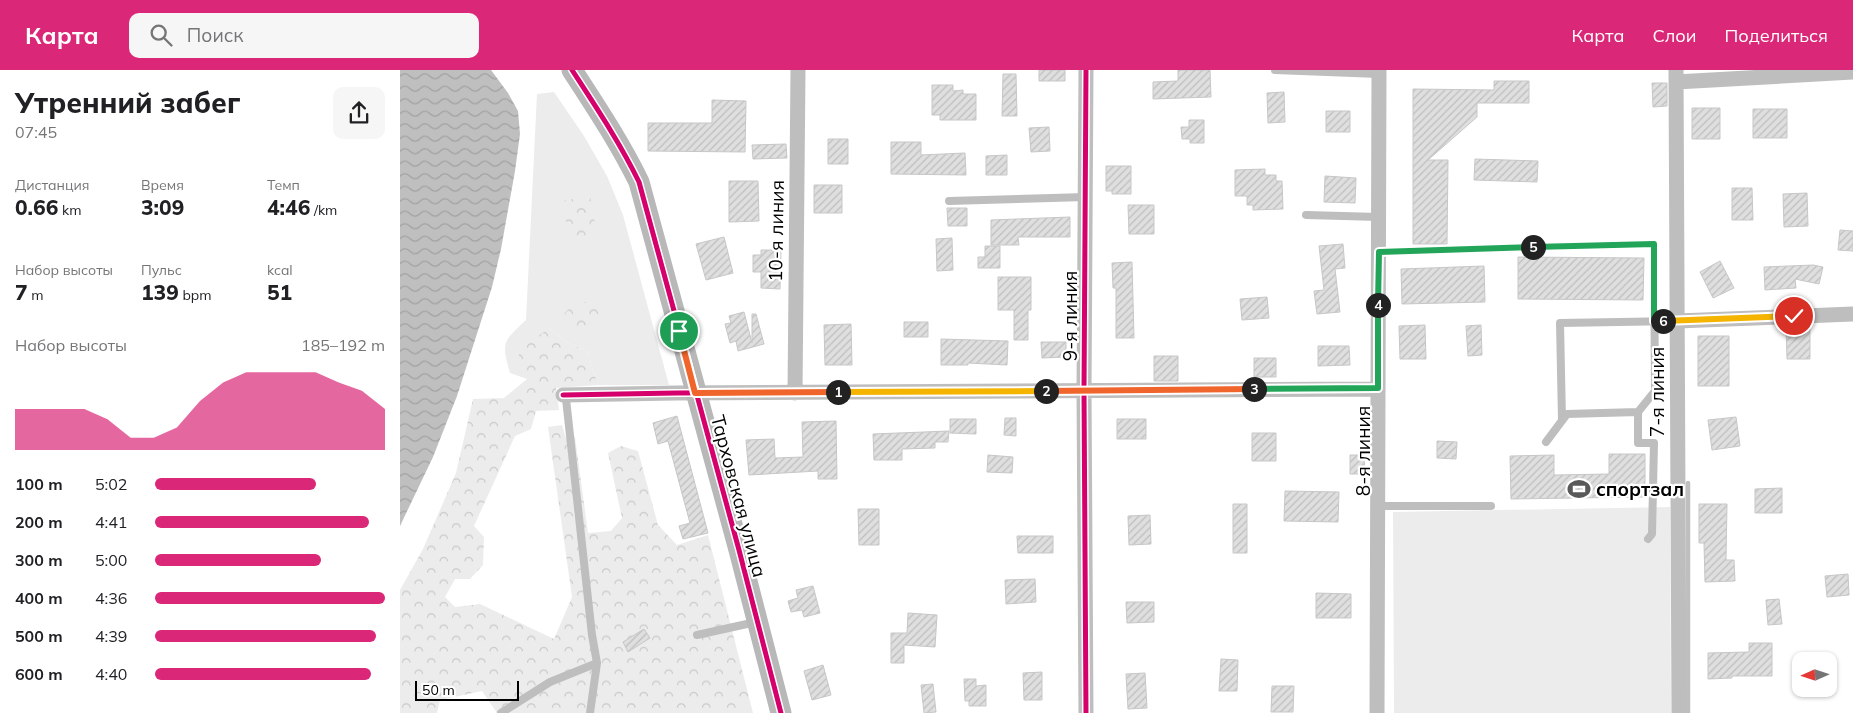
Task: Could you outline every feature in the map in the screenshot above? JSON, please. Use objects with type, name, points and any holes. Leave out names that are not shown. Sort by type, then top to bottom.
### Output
[{"type":"street","name":"Тарховская улица","points":[[572,70],[608,126],[638,182],[781,713]]},
{"type":"street","name":"10-я линия","points":[[795,393],[798,70]]},
{"type":"street","name":"9-я линия","points":[[1086,70],[1084,391],[1086,713]]},
{"type":"street","name":"8-я линия","points":[[1377,713],[1379,72]]},
{"type":"street","points":[[1676,76],[1853,72]]},
{"type":"street","name":"7-я линия","points":[[1676,76],[1678,713]]},
{"type":"street","points":[[1677,321],[1853,314]]},
{"type":"street","points":[[564,395],[1378,388]]},
{"type":"lane","points":[[1274,70],[1379,72]]},
{"type":"lane","points":[[950,201],[1086,197]]},
{"type":"lane","points":[[1306,215],[1379,217]]},
{"type":"lane","points":[[1379,252],[1654,244],[1655,391],[1638,412],[1638,443],[1654,443],[1652,534],[1648,540]]},
{"type":"lane","points":[[1562,420],[1560,323],[1677,321]]},
{"type":"lane","points":[[564,395],[566,399],[592,635],[597,663],[590,713]]},
{"type":"lane","points":[[1546,442],[1567,414],[1638,412]]},
{"type":"lane","points":[[1378,506],[1491,506]]},
{"type":"lane","points":[[697,635],[758,622]]},
{"type":"lane","points":[[501,713],[550,682],[597,663]]},
{"type":"green space","points":[[554,92],[584,136],[607,176],[623,215],[669,385],[598,385],[587,351],[566,342],[550,328],[527,379],[510,373],[505,354],[506,343],[508,338],[526,320],[537,94]]},
{"type":"green space","points":[[590,196],[597,234],[569,239],[562,201]]},
{"type":"green space","points":[[589,301],[598,307],[601,324],[585,335],[564,327],[563,315],[572,305]]},
{"type":"green space","points":[[550,328],[566,342],[587,351],[598,385],[556,388],[559,410],[536,411],[531,429],[515,436],[474,526],[484,537],[483,565],[470,579],[455,579],[445,597],[455,607],[480,604],[554,639],[572,597],[548,427],[562,425],[566,438],[575,437],[588,533],[611,531],[622,518],[608,453],[621,446],[638,451],[658,525],[677,545],[708,535],[753,713],[497,713],[482,691],[440,700],[437,713],[400,713],[400,590],[423,549],[456,473],[473,399],[504,398],[527,379],[518,368],[519,354],[525,345]]},
{"type":"green space","points":[[1670,507],[1671,713],[1394,713],[1393,512]]},
{"type":"water","points":[[400,70],[491,70],[508,93],[518,111],[520,134],[501,249],[492,287],[457,396],[433,457],[400,526]]},
{"type":"building","points":[[1039,70],[1065,70],[1065,81],[1039,81]]},
{"type":"building","points":[[1178,70],[1210,70],[1211,97],[1153,99],[1153,82],[1178,81]]},
{"type":"building","points":[[1003,74],[1016,74],[1017,116],[1002,116]]},
{"type":"building","points":[[1494,81],[1529,81],[1529,103],[1477,103],[1477,117],[1428,160],[1448,160],[1447,244],[1413,244],[1413,89],[1494,90]]},
{"type":"building","points":[[1652,83],[1667,83],[1667,106],[1653,107]]},
{"type":"building","points":[[932,85],[953,85],[953,91],[963,90],[963,94],[976,94],[976,120],[940,120],[940,115],[932,115]]},
{"type":"building","points":[[1284,92],[1285,122],[1268,123],[1267,93]]},
{"type":"building","points":[[712,100],[746,101],[745,152],[648,151],[648,123],[712,123]]},
{"type":"building","points":[[1692,108],[1720,108],[1720,139],[1692,139]]},
{"type":"building","points":[[1753,109],[1787,109],[1787,138],[1753,138]]},
{"type":"building","points":[[1326,111],[1350,111],[1350,132],[1326,132]]},
{"type":"building","points":[[1189,120],[1204,120],[1204,143],[1190,143],[1190,139],[1182,139],[1181,127],[1189,127]]},
{"type":"building","points":[[1049,127],[1050,151],[1031,152],[1029,128]]},
{"type":"building","points":[[828,139],[848,139],[848,164],[828,164]]},
{"type":"building","points":[[891,142],[921,142],[921,155],[965,153],[966,175],[891,174]]},
{"type":"building","points":[[786,144],[787,158],[753,159],[752,145]]},
{"type":"building","points":[[1007,155],[1007,175],[986,175],[986,156]]},
{"type":"building","points":[[1475,159],[1538,161],[1537,182],[1474,180]]},
{"type":"building","points":[[1106,166],[1131,166],[1131,194],[1112,194],[1112,191],[1106,191]]},
{"type":"building","points":[[1265,169],[1265,175],[1276,175],[1276,181],[1282,181],[1283,209],[1253,210],[1253,205],[1247,205],[1247,196],[1235,196],[1235,170]]},
{"type":"building","points":[[1325,176],[1356,178],[1355,203],[1324,202]]},
{"type":"building","points":[[729,181],[758,181],[759,221],[729,222]]},
{"type":"building","points":[[814,185],[842,185],[842,213],[814,213]]},
{"type":"building","points":[[1732,188],[1752,188],[1753,220],[1732,220]]},
{"type":"building","points":[[1807,193],[1808,226],[1784,227],[1783,194]]},
{"type":"building","points":[[1128,205],[1154,205],[1154,234],[1129,234]]},
{"type":"building","points":[[947,208],[967,208],[967,226],[948,226]]},
{"type":"building","points":[[1070,217],[1070,237],[1018,237],[1019,245],[991,245],[991,220]]},
{"type":"building","points":[[1840,230],[1853,231],[1853,251],[1838,250]]},
{"type":"building","points":[[724,237],[733,273],[706,280],[696,244]]},
{"type":"building","points":[[952,238],[953,270],[937,271],[936,239]]},
{"type":"building","points":[[1343,244],[1345,268],[1335,269],[1340,312],[1317,314],[1314,291],[1324,290],[1319,246]]},
{"type":"building","points":[[985,246],[1000,246],[1000,268],[978,268],[978,257],[985,257]]},
{"type":"building","points":[[761,250],[781,250],[780,289],[761,288],[761,272],[753,272],[753,255],[761,255]]},
{"type":"building","points":[[1518,257],[1644,258],[1643,300],[1518,299]]},
{"type":"building","points":[[1720,261],[1734,288],[1713,298],[1700,272]]},
{"type":"building","points":[[1132,262],[1134,338],[1116,338],[1116,288],[1113,288],[1112,263]]},
{"type":"building","points":[[1813,265],[1823,267],[1819,284],[1795,279],[1796,288],[1765,290],[1764,267]]},
{"type":"building","points":[[1484,266],[1485,302],[1402,304],[1401,269]]},
{"type":"building","points":[[998,277],[1031,277],[1031,310],[1028,310],[1028,340],[1014,340],[1014,310],[998,310]]},
{"type":"building","points":[[1267,297],[1269,318],[1242,320],[1240,299]]},
{"type":"building","points":[[744,312],[752,343],[752,314],[756,314],[764,344],[738,351],[736,341],[730,343],[725,324],[731,323],[729,316]]},
{"type":"building","points":[[904,322],[928,322],[928,337],[904,337]]},
{"type":"building","points":[[851,324],[852,365],[825,365],[824,325]]},
{"type":"building","points":[[1425,325],[1426,359],[1400,359],[1399,326]]},
{"type":"building","points":[[1481,325],[1482,355],[1468,356],[1466,326]]},
{"type":"building","points":[[1810,325],[1810,359],[1787,359],[1786,326]]},
{"type":"building","points":[[1698,336],[1729,336],[1729,386],[1698,386]]},
{"type":"building","points":[[941,339],[1008,341],[1007,365],[968,363],[968,365],[941,365]]},
{"type":"building","points":[[1041,342],[1066,342],[1066,357],[1042,358]]},
{"type":"building","points":[[1318,346],[1349,346],[1350,365],[1318,366]]},
{"type":"building","points":[[1154,356],[1178,356],[1178,381],[1154,381]]},
{"type":"building","points":[[1254,358],[1276,358],[1276,377],[1254,377]]},
{"type":"building","points":[[677,416],[708,533],[683,539],[679,526],[690,523],[668,441],[658,444],[653,423]]},
{"type":"building","points":[[1736,417],[1740,446],[1712,450],[1708,420]]},
{"type":"building","points":[[1005,418],[1016,418],[1016,436],[1004,435]]},
{"type":"building","points":[[950,419],[976,419],[976,434],[950,433]]},
{"type":"building","points":[[1117,419],[1146,419],[1146,439],[1117,439]]},
{"type":"building","points":[[836,421],[837,479],[818,479],[818,471],[749,475],[746,440],[774,439],[775,458],[803,457],[802,422]]},
{"type":"building","points":[[949,431],[948,442],[935,442],[935,448],[902,449],[902,460],[874,460],[873,434]]},
{"type":"building","points":[[1252,433],[1276,433],[1276,461],[1252,461]]},
{"type":"building","points":[[1437,441],[1457,442],[1456,459],[1437,458]]},
{"type":"building","points":[[1609,454],[1645,454],[1645,497],[1511,499],[1510,456],[1554,455],[1554,475],[1609,474]]},
{"type":"building","points":[[988,455],[1013,457],[1012,473],[987,472]]},
{"type":"building","points":[[1350,455],[1364,455],[1365,474],[1350,474]]},
{"type":"building","points":[[1782,488],[1782,513],[1755,513],[1755,489]]},
{"type":"building","points":[[1285,491],[1339,492],[1338,522],[1284,521]]},
{"type":"building","points":[[1233,504],[1247,504],[1247,553],[1233,553]]},
{"type":"building","points":[[1699,504],[1727,504],[1726,560],[1734,560],[1735,581],[1705,582],[1704,543],[1699,543]]},
{"type":"building","points":[[858,509],[879,509],[879,545],[859,545]]},
{"type":"building","points":[[1150,515],[1151,544],[1129,545],[1128,516]]},
{"type":"building","points":[[1017,536],[1053,536],[1053,553],[1018,553]]},
{"type":"building","points":[[1848,574],[1849,595],[1827,597],[1825,576]]},
{"type":"building","points":[[1035,579],[1036,602],[1006,604],[1005,580]]},
{"type":"building","points":[[813,586],[820,613],[804,617],[802,610],[791,612],[788,601],[798,598],[796,590]]},
{"type":"building","points":[[1316,593],[1351,594],[1351,618],[1316,618]]},
{"type":"building","points":[[1779,599],[1782,624],[1768,625],[1766,600]]},
{"type":"building","points":[[1126,602],[1154,602],[1154,622],[1127,623]]},
{"type":"building","points":[[908,613],[937,615],[935,647],[904,645],[904,663],[891,663],[891,633],[907,633]]},
{"type":"building","points":[[644,629],[650,638],[628,652],[623,642]]},
{"type":"building","points":[[1749,643],[1772,643],[1772,676],[1732,676],[1732,678],[1708,679],[1708,653],[1749,652]]},
{"type":"building","points":[[1221,659],[1238,660],[1237,691],[1219,691]]},
{"type":"building","points":[[823,665],[831,695],[812,700],[804,671]]},
{"type":"building","points":[[1042,672],[1042,700],[1024,700],[1023,673]]},
{"type":"building","points":[[1145,673],[1147,708],[1128,709],[1126,674]]},
{"type":"building","points":[[964,679],[976,679],[976,686],[986,685],[986,706],[969,706],[969,701],[965,701]]},
{"type":"building","points":[[933,684],[936,712],[924,713],[921,685]]},
{"type":"building","points":[[1272,686],[1294,686],[1293,712],[1271,712]]},
{"type":"waterway","points":[[1688,483],[1688,713]]},
{"type":"cycle path","points":[[572,70],[616,139],[639,182],[739,550],[781,713]]},
{"type":"cycle path","points":[[1086,70],[1084,391],[1086,713]]},
{"type":"cycle path","points":[[563,395],[1378,389]]},
{"type":"place","name":"спортзал","points":[[1579,489]]},
{"type":"route","points":[[679,331],[695,393],[1378,388],[1379,252],[1654,244],[1654,321],[1794,316]]}]
